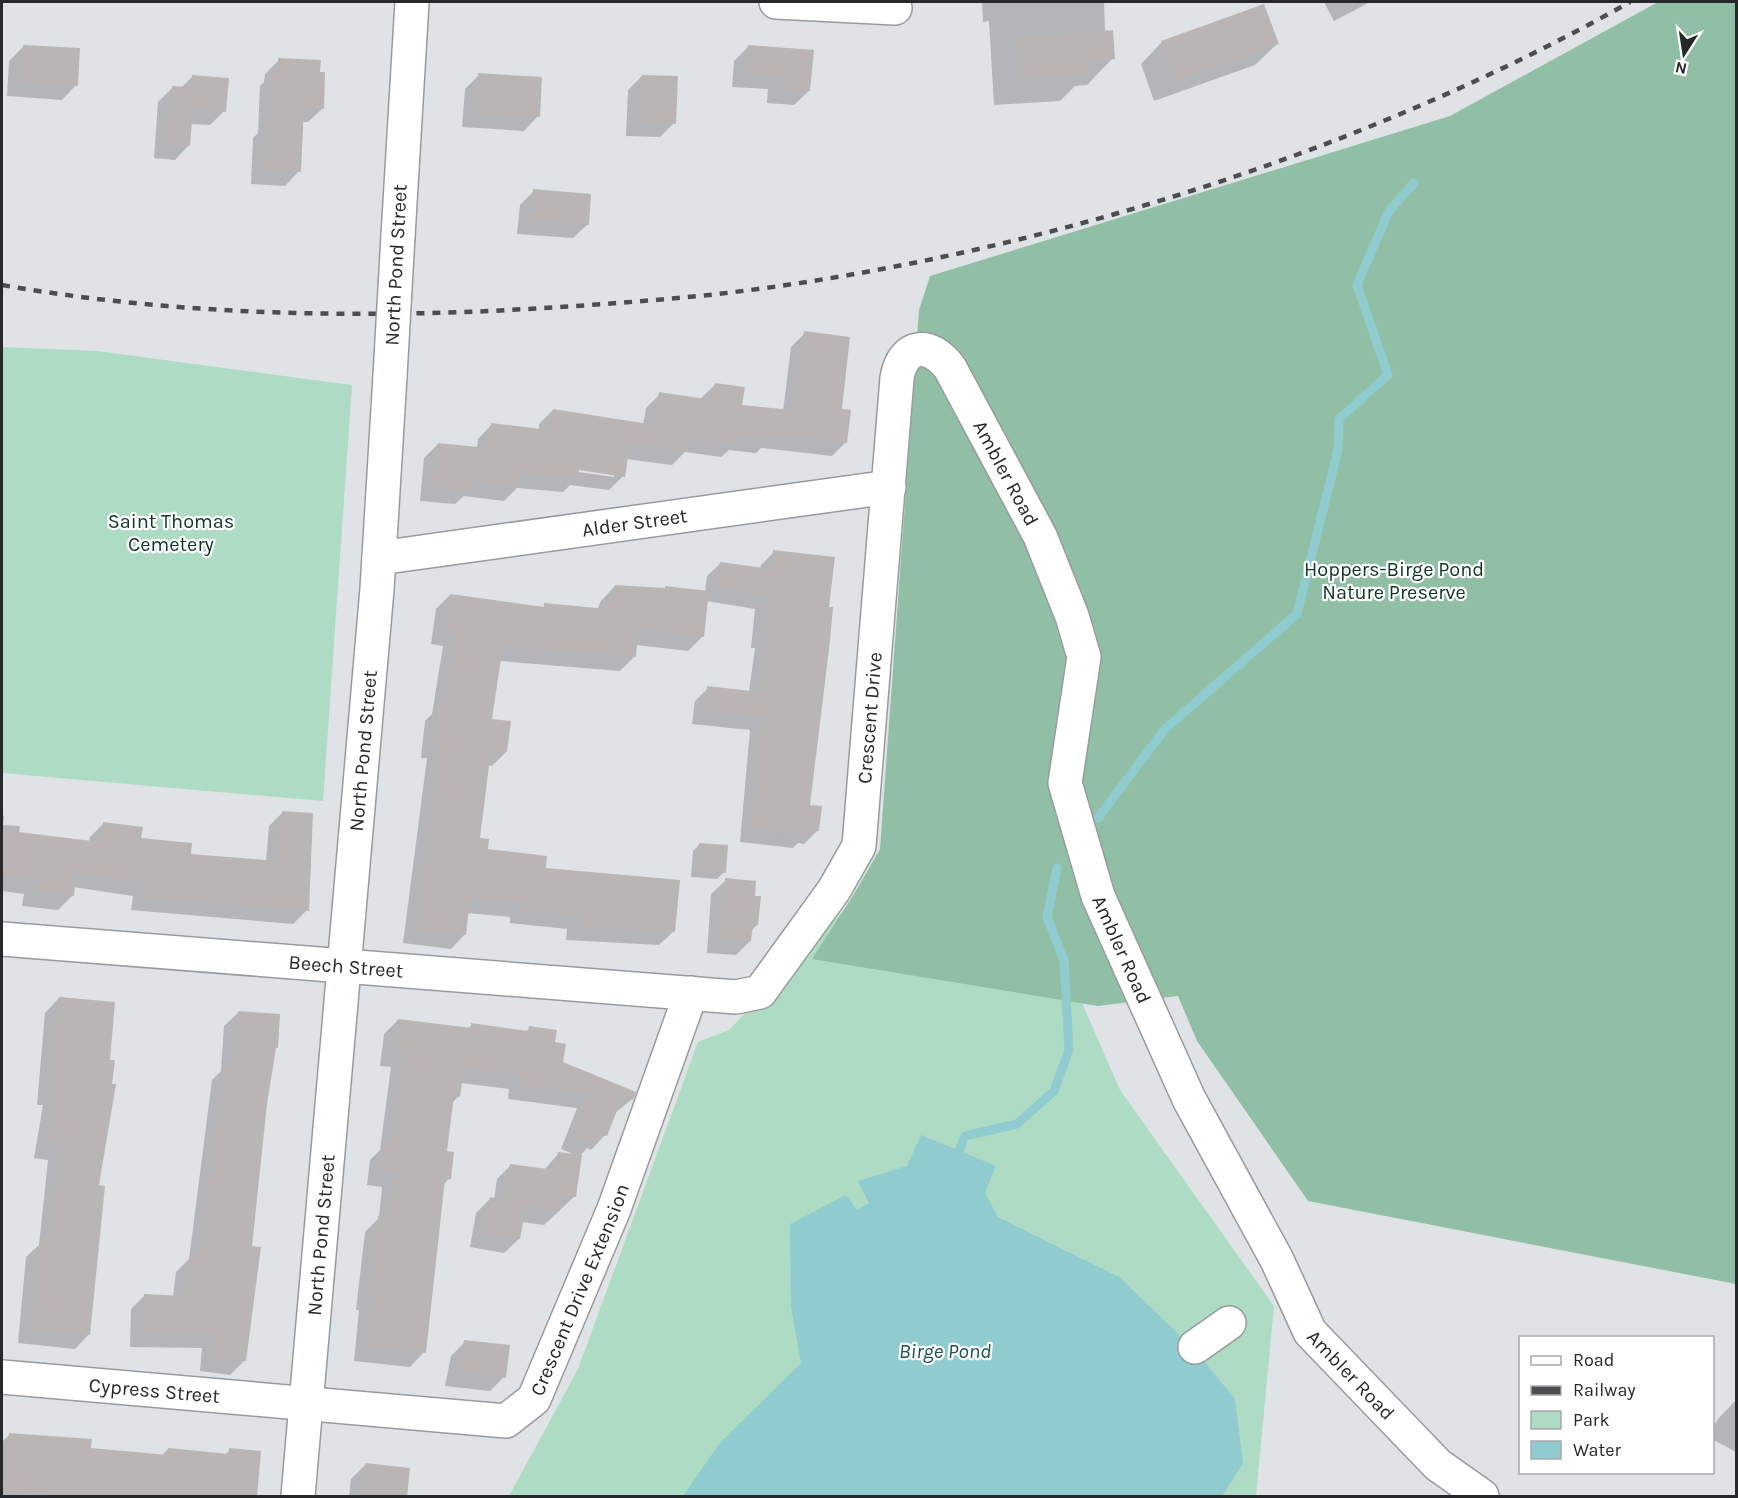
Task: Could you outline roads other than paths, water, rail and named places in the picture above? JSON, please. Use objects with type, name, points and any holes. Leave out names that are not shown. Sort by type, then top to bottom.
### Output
[{"type":"street","name":"North Pond Street","points":[[298,1497],[379,558],[412,2]]},
{"type":"street","points":[[776,2],[895,8]]},
{"type":"street","name":"Crescent Drive","points":[[691,993],[736,997],[760,992],[834,890],[859,846],[899,368],[904,357],[915,351]]},
{"type":"street","name":"Ambler Road","points":[[915,351],[932,351],[950,368],[1040,536],[1072,616],[1084,657],[1065,783],[1098,896],[1189,1099],[1276,1260],[1310,1332],[1438,1465],[1482,1497]]},
{"type":"street","name":"Alder Street","points":[[379,558],[889,487]]},
{"type":"street","name":"Beech Street","points":[[2,939],[691,993]]},
{"type":"street","name":"Crescent Drive Extension","points":[[306,1403],[506,1421],[534,1399],[614,1209],[691,993]]},
{"type":"street","points":[[1195,1347],[1229,1323]]},
{"type":"street","name":"Cypress Street","points":[[2,1377],[306,1403]]},
{"type":"water","name":"Birge Pond","points":[[921,1135],[996,1166],[985,1193],[998,1217],[1119,1277],[1193,1348],[1235,1399],[1243,1464],[1222,1496],[683,1496],[719,1444],[801,1363],[791,1307],[790,1224],[846,1195],[857,1210],[869,1203],[858,1181],[907,1166]]},
{"type":"waterway","points":[[1098,818],[1165,729],[1297,614],[1338,450],[1339,419],[1388,375],[1357,285],[1389,211],[1414,183]]},
{"type":"waterway","points":[[954,1162],[965,1136],[1017,1124],[1054,1091],[1069,1050],[1064,960],[1047,917],[1057,868]]},
{"type":"railway","points":[[2,285],[123,302],[184,307],[368,314],[490,311],[632,302],[718,294],[835,277],[953,255],[1071,226],[1188,192],[1304,152],[1417,107],[1526,57],[1630,2]]},
{"type":"park label","name":"Saint Thomas Cemetery","points":[[171,532]]},
{"type":"park label","name":"Hoppers-Birge Pond Nature Preserve","points":[[1394,580]]}]
